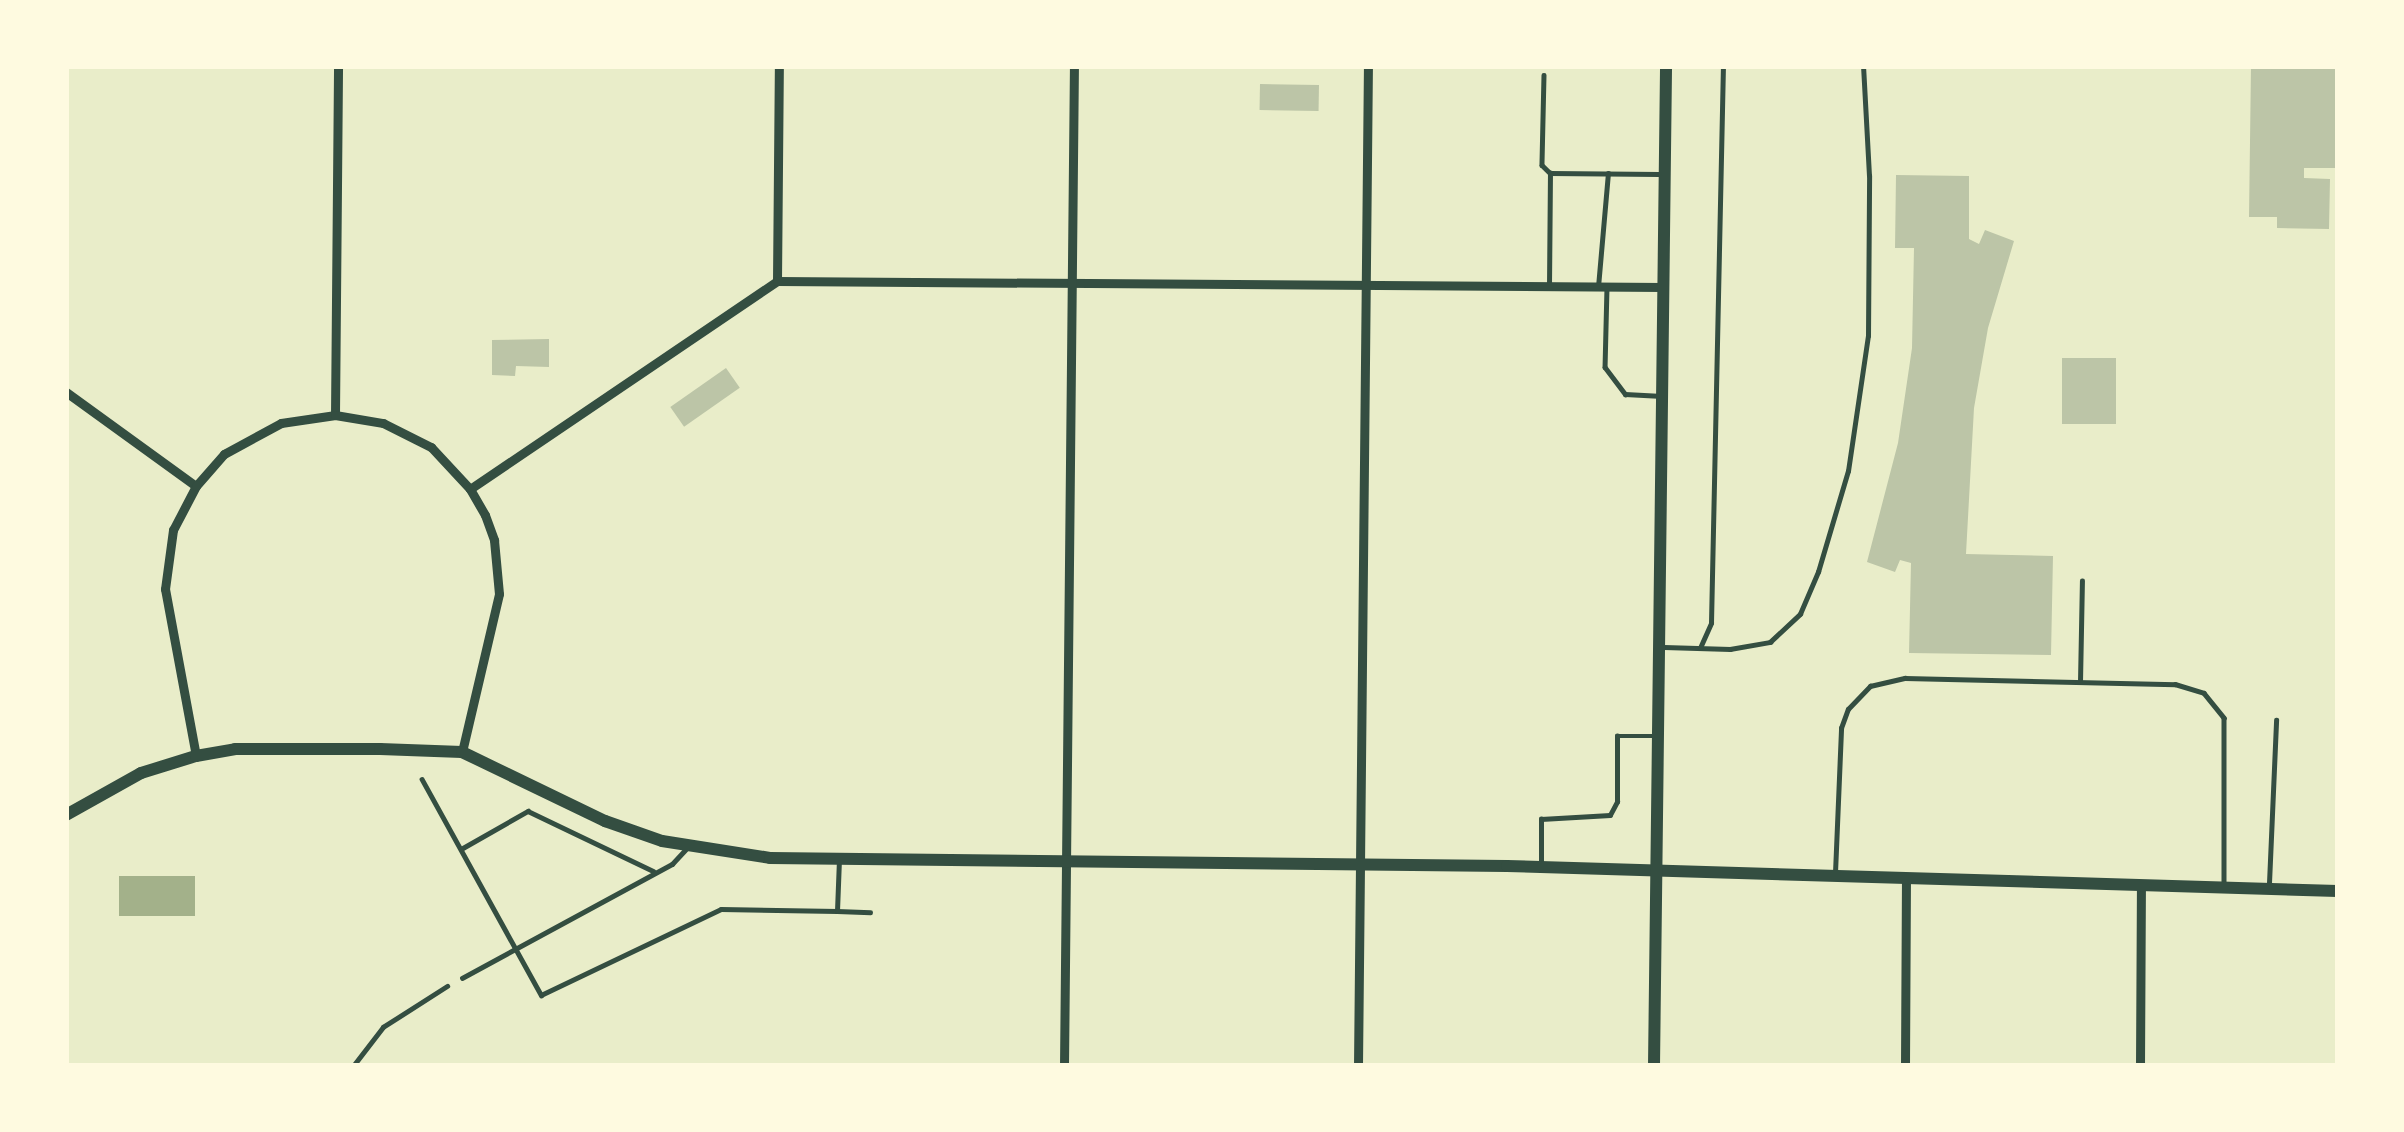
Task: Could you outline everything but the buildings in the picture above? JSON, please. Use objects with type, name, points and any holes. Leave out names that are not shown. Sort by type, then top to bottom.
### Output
[{"type":"street","points":[[335,415],[338,66]]},
{"type":"street","points":[[777,281],[779,66]]},
{"type":"street","points":[[1064,1066],[1074,66]]},
{"type":"street","points":[[1358,1066],[1368,66]]},
{"type":"street","points":[[1654,1066],[1666,66]]},
{"type":"street","points":[[470,488],[777,281],[1663,287]]},
{"type":"street","points":[[66,392],[196,486]]},
{"type":"street","points":[[196,756],[165,589],[173,530],[196,486],[224,454],[251,436],[294,420],[335,415],[408,433],[431,447],[470,488],[494,540],[499,594],[462,752]]},
{"type":"street","points":[[66,815],[141,773],[236,749],[462,752],[605,820],[688,847],[758,857],[1541,867],[2338,891]]},
{"type":"street","points":[[1905,1066],[1906,880]]},
{"type":"street","points":[[2140,1066],[2141,886]]},
{"type":"lane","points":[[1700,648],[1711,623],[1723,66]]},
{"type":"lane","points":[[1659,646],[1745,649],[1787,630],[1812,589],[1844,488],[1868,336],[1869,176],[1863,66]]},
{"type":"lane","points":[[1544,75],[1542,165],[1550,173],[1665,174]]},
{"type":"lane","points":[[1549,286],[1550,173]]},
{"type":"lane","points":[[1608,173],[1602,287],[1605,367],[1625,394],[1662,395]]},
{"type":"lane","points":[[2080,682],[2082,580]]},
{"type":"lane","points":[[1834,877],[1841,728],[1847,709],[1880,681],[2187,685],[2219,707],[2226,731],[2224,888]]},
{"type":"lane","points":[[2269,889],[2276,720]]},
{"type":"lane","points":[[1541,867],[1541,819],[1610,814],[1616,802],[1617,736],[1658,736]]},
{"type":"lane","points":[[422,779],[541,995],[721,909],[870,912]]},
{"type":"lane","points":[[460,849],[528,811],[656,872]]},
{"type":"lane","points":[[462,978],[656,872],[688,847]]},
{"type":"lane","points":[[837,911],[838,859]]},
{"type":"lane","points":[[353,1066],[383,1027],[447,986]]},
{"type":"shaded area","points":[[119,876],[195,876],[195,916],[119,916]]}]
